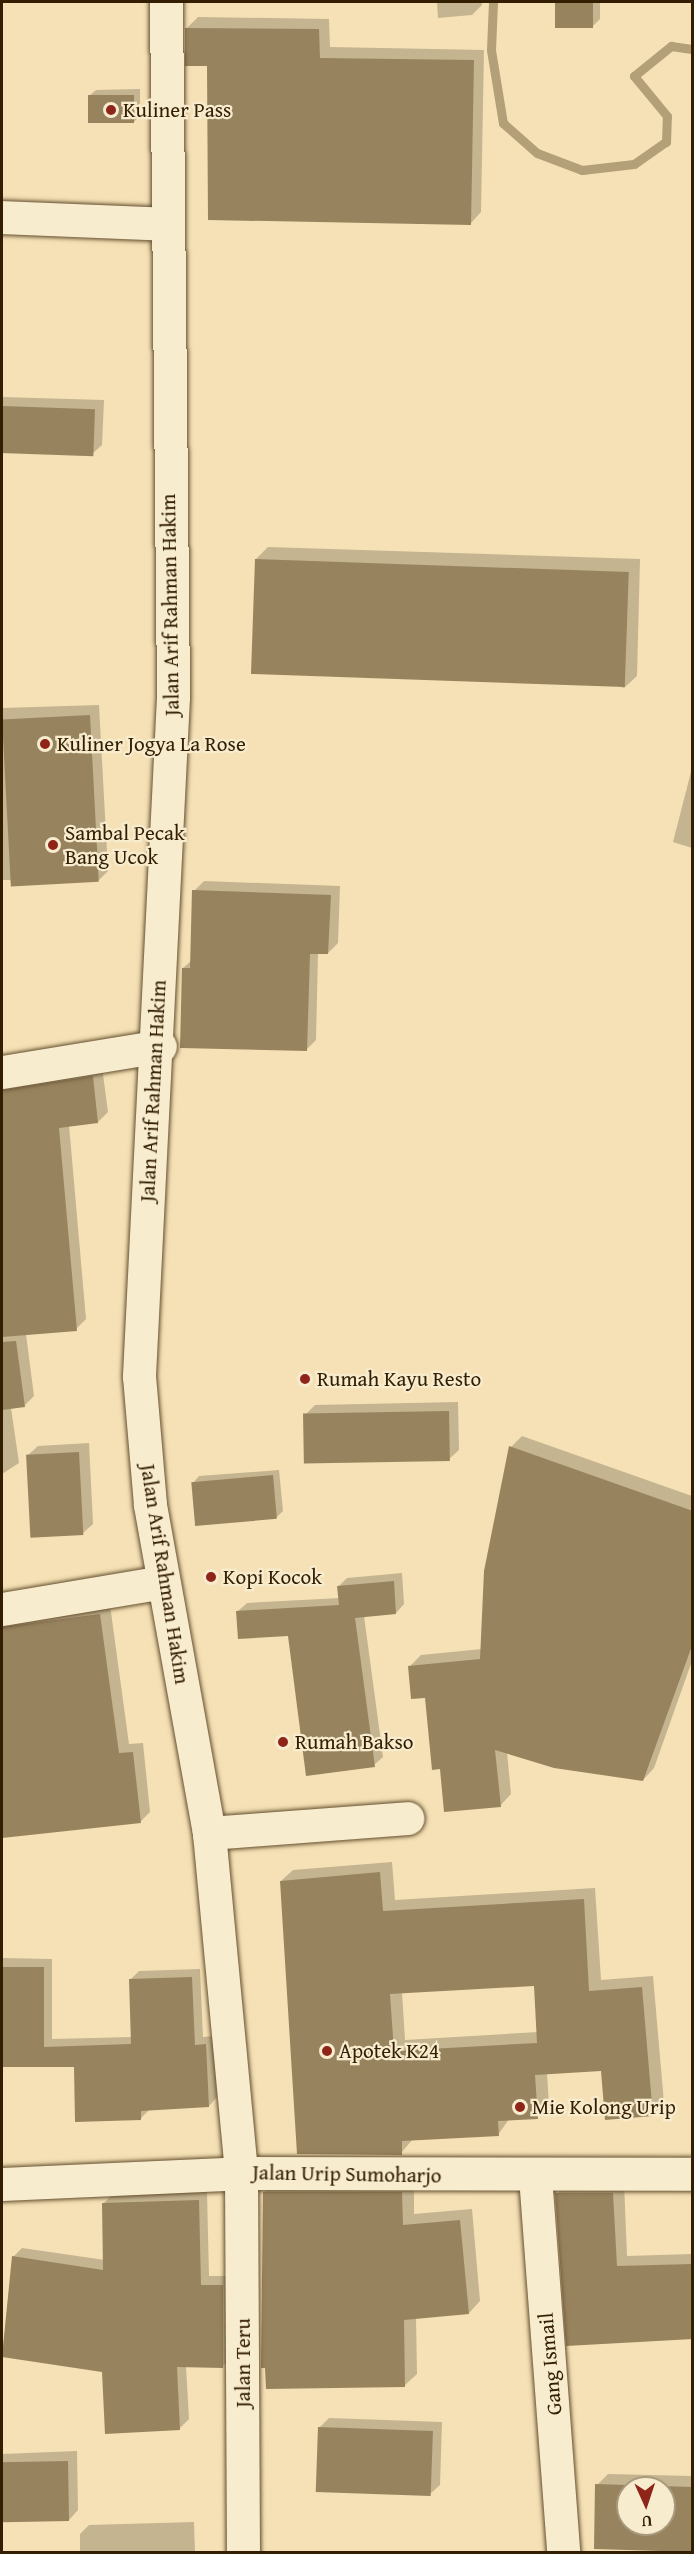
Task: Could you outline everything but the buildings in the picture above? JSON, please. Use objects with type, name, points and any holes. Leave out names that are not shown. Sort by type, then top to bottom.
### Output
[{"type":"street","name":"Jalan Arif Rahman Hakim","points":[[166,2],[173,697],[159,1046],[141,1261],[139,1376],[163,1582],[208,1833],[241,2173]]},
{"type":"street","points":[[2,217],[167,224]]},
{"type":"street","points":[[2,1072],[159,1046]]},
{"type":"street","points":[[2,1609],[163,1582]]},
{"type":"street","points":[[208,1833],[407,1818]]},
{"type":"street","name":"Jalan Urip Sumoharjo","points":[[2,2184],[241,2173],[535,2176],[693,2174]]},
{"type":"street","name":"Jalan Teru","points":[[241,2173],[243,2553]]},
{"type":"street","name":"Gang Ismail","points":[[535,2176],[563,2553]]},
{"type":"waterway","points":[[493,2],[491,50],[503,123],[537,153],[582,170],[634,164],[666,142],[667,116],[634,76],[671,46],[692,49]]},
{"type":"place","name":"Kuliner Pass","points":[[111,110]]},
{"type":"place","name":"Kuliner Jogya La Rose","points":[[45,744]]},
{"type":"place","name":"Sambal Pecak Bang Ucok","points":[[53,845]]},
{"type":"place","name":"Rumah Kayu Resto","points":[[305,1379]]},
{"type":"place","name":"Kopi Kocok","points":[[211,1577]]},
{"type":"place","name":"Rumah Bakso","points":[[283,1742]]},
{"type":"place","name":"Apotek K24","points":[[327,2051]]},
{"type":"place","name":"Mie Kolong Urip","points":[[520,2107]]}]
